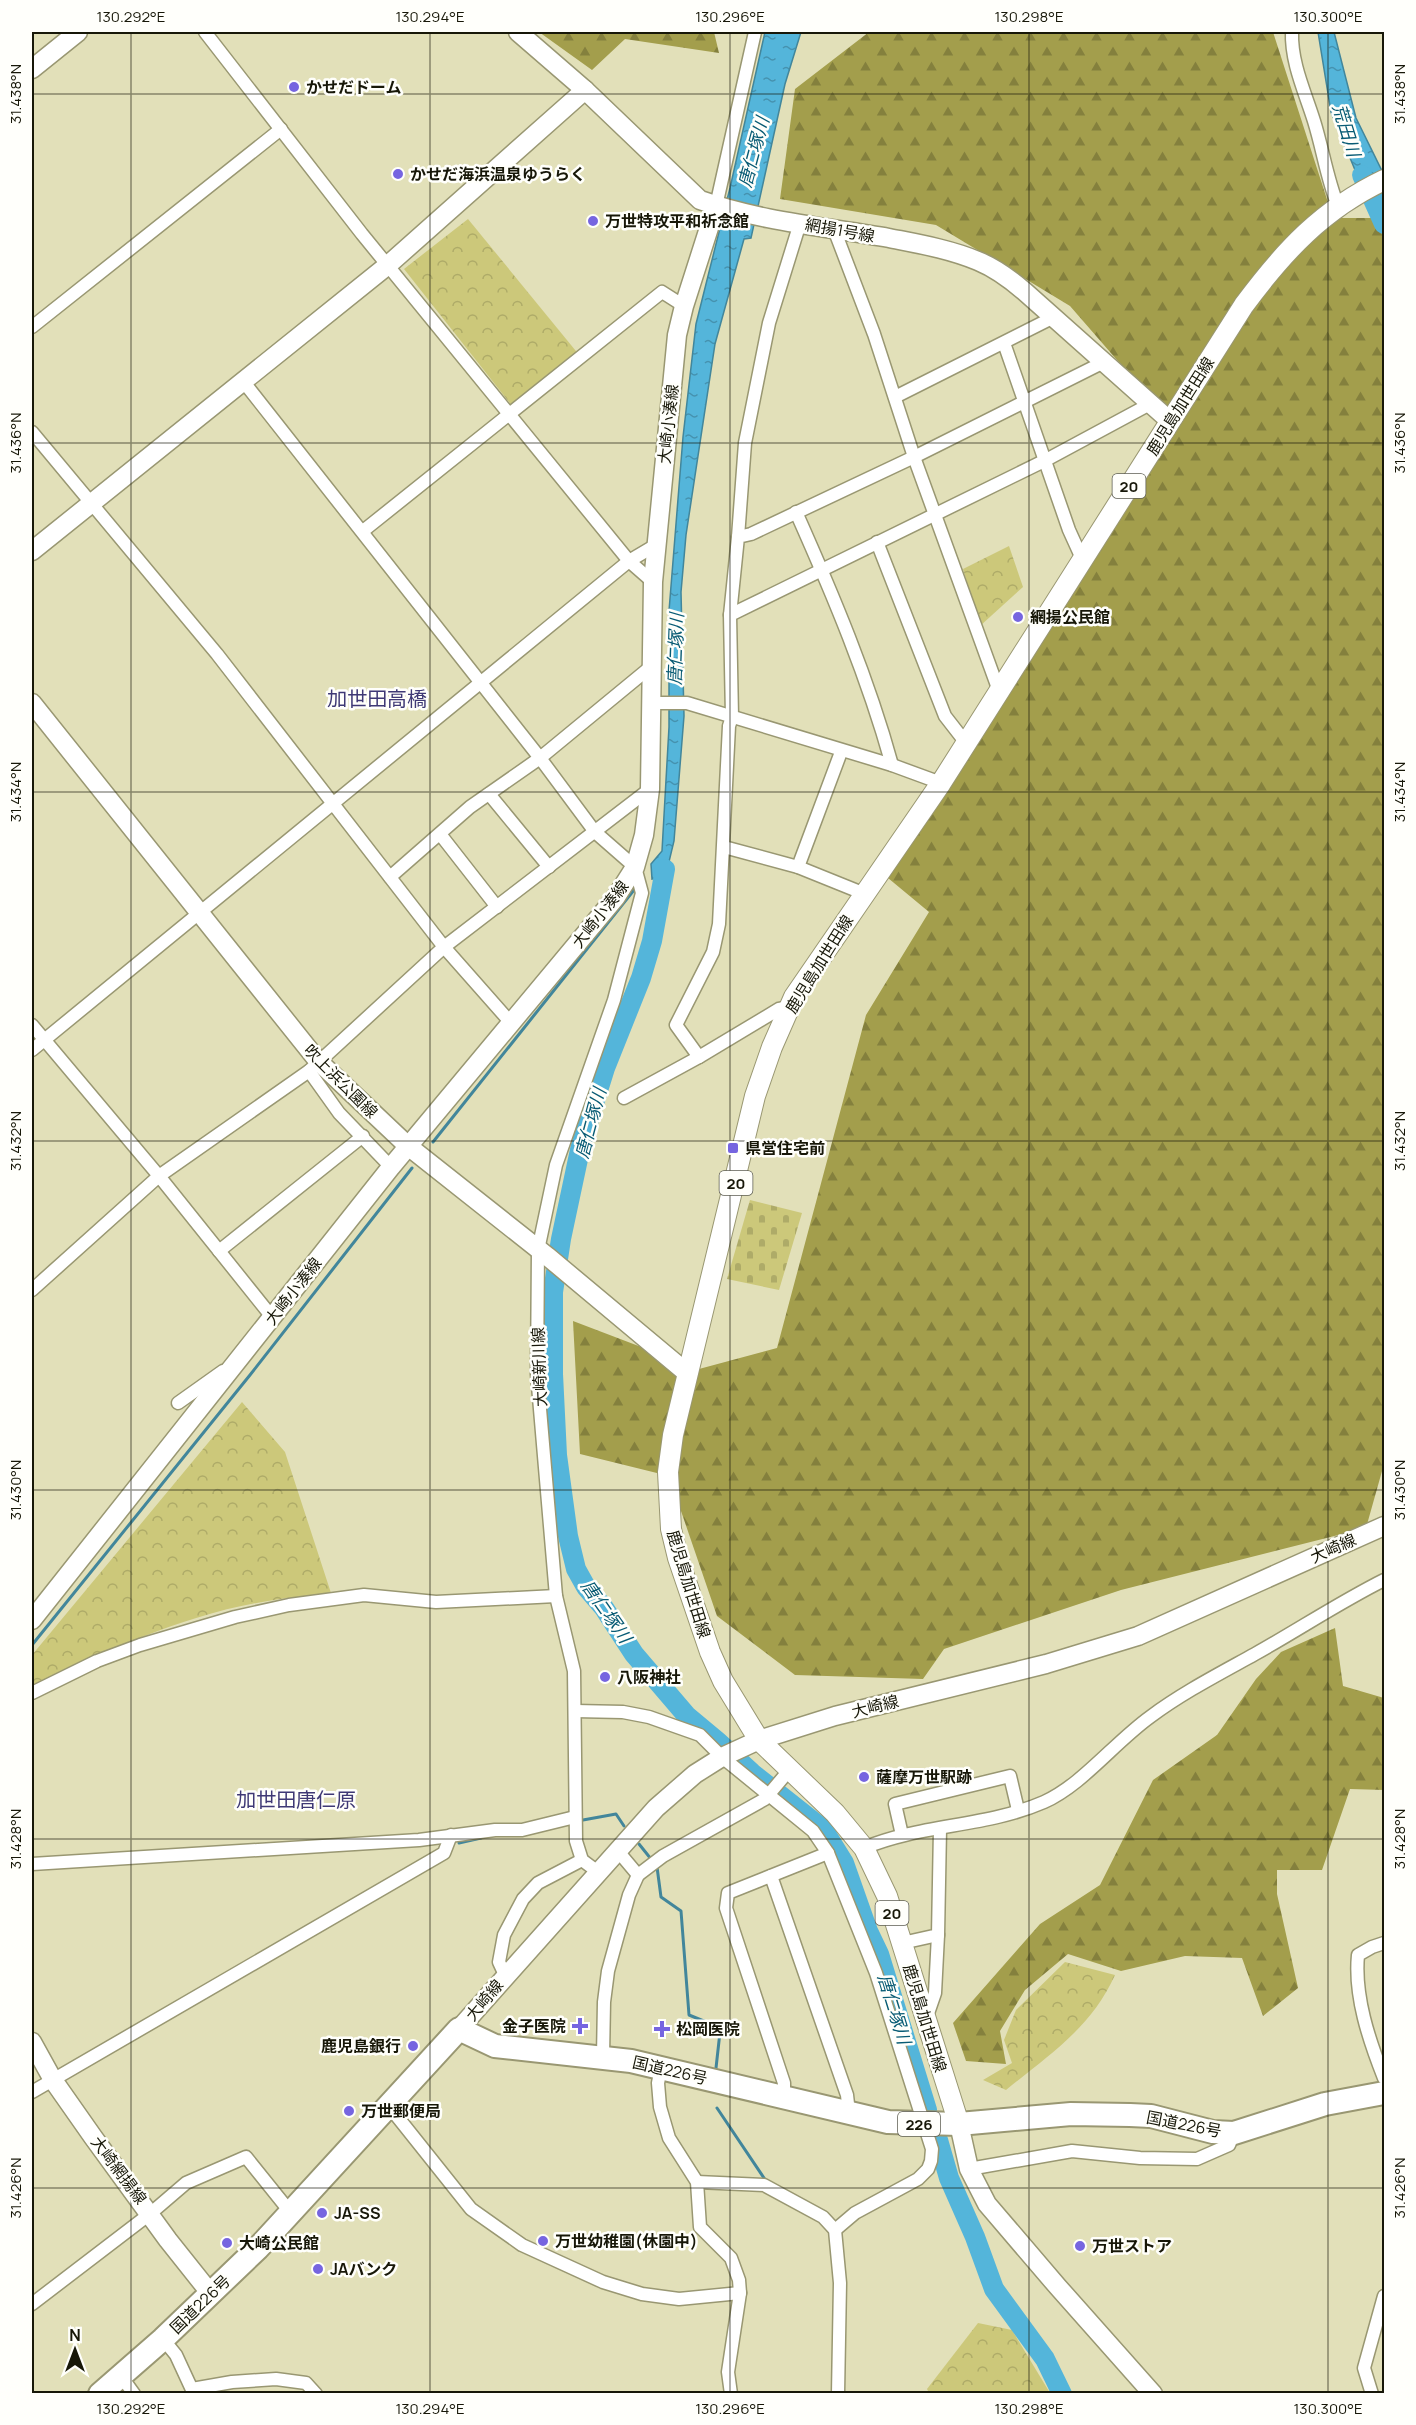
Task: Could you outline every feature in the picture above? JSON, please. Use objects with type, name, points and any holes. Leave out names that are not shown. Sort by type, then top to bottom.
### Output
[{"type":"highway","name":"国道226号","points":[[100,2394],[127,2385],[163,2339],[212,2294],[291,2214],[459,2029],[495,2046],[603,2056],[888,2122],[959,2124],[1071,2114],[1130,2115],[1151,2116],[1213,2132],[1234,2133],[1325,2104],[1384,2093]]},
{"type":"main road","name":"鹿児島加世田線","points":[[959,2124],[887,1896],[864,1848],[835,1813],[786,1774],[759,1740],[728,1690],[710,1652],[678,1558],[671,1529],[668,1472],[673,1435],[755,1096],[772,1047],[790,1007],[820,957],[941,783],[1244,305],[1272,267],[1301,236],[1344,202],[1384,180]]},
{"type":"street","points":[[32,69],[78,32]]},
{"type":"street","points":[[205,32],[388,265],[629,561],[653,582]]},
{"type":"street","name":"網揚1号線","points":[[518,32],[585,90],[700,200],[772,218],[924,245],[980,261],[1008,278],[1170,421]]},
{"type":"street","name":"大崎小湊線","points":[[32,1620],[391,1167],[616,897],[635,867],[644,835],[658,703],[653,665],[653,582],[677,335],[684,306],[717,206],[754,32]]},
{"type":"street","points":[[1292,32],[1301,86],[1314,121],[1329,183],[1344,202]]},
{"type":"street","points":[[32,551],[388,265],[585,90]]},
{"type":"street","points":[[32,327],[281,129]]},
{"type":"street","points":[[699,1057],[676,1025],[713,952],[721,912],[729,726],[732,717],[730,615],[745,443],[767,334],[800,223]]},
{"type":"street","points":[[834,229],[999,692]]},
{"type":"street","points":[[363,531],[663,292],[684,306]]},
{"type":"street","points":[[895,397],[1054,317]]},
{"type":"street","points":[[1004,343],[1069,530],[1079,552],[1087,555]]},
{"type":"street","points":[[738,537],[751,534],[914,457],[1104,362]]},
{"type":"street","points":[[243,381],[482,683],[595,832],[635,867]]},
{"type":"street","points":[[730,615],[1046,460],[1150,404]]},
{"type":"street","points":[[32,432],[217,654],[444,947],[512,1024]]},
{"type":"street","points":[[796,512],[878,713],[892,765]]},
{"type":"street","points":[[877,542],[945,716],[966,742]]},
{"type":"street","points":[[32,1050],[629,561],[656,545]]},
{"type":"street","points":[[390,877],[489,794],[540,758],[653,665]]},
{"type":"street","name":"吹上浜公園線","points":[[32,703],[199,913],[313,1066],[687,1372]]},
{"type":"street","points":[[658,703],[687,703],[841,752],[892,765],[941,783]]},
{"type":"street","points":[[798,867],[841,752]]},
{"type":"street","points":[[32,1290],[159,1176],[313,1066],[444,947],[650,789]]},
{"type":"street","points":[[489,794],[549,867]]},
{"type":"street","points":[[440,834],[497,907]]},
{"type":"street","points":[[724,847],[798,867],[865,894]]},
{"type":"street","name":"大崎新川線","points":[[582,1860],[576,1841],[574,1817],[574,1671],[556,1596],[537,1374],[542,1253],[556,1165],[614,1000],[642,893],[635,867]]},
{"type":"street","points":[[624,1098],[779,1009],[790,1007]]},
{"type":"street","points":[[32,1025],[159,1176],[272,1317]]},
{"type":"street","points":[[313,1066],[339,1113],[391,1167]]},
{"type":"street","points":[[219,1251],[363,1136]]},
{"type":"street","points":[[662,1352],[682,1348],[697,1335]]},
{"type":"street","points":[[178,1403],[238,1360]]},
{"type":"street","name":"大崎線","points":[[459,2029],[616,1850],[678,1787],[730,1753],[759,1740],[835,1716],[1046,1664],[1138,1636],[1384,1526]]},
{"type":"street","points":[[864,1848],[902,1834],[940,1829],[1018,1810],[1042,1803],[1064,1792],[1115,1744],[1151,1716],[1348,1598],[1384,1580]]},
{"type":"street","points":[[32,1693],[97,1661],[140,1645],[235,1617],[289,1605],[364,1595],[436,1602],[556,1596]]},
{"type":"street","points":[[575,1711],[623,1712],[649,1717],[700,1736],[730,1753],[813,1831],[828,1853],[876,1973],[932,2149],[928,2169],[918,2179],[855,2214],[835,2230]]},
{"type":"street","points":[[603,2056],[604,2002],[608,1971],[629,1895],[638,1875],[663,1856],[771,1794],[786,1774]]},
{"type":"street","points":[[902,1834],[895,1804],[1010,1776],[1018,1810]]},
{"type":"street","points":[[32,1864],[419,1840],[495,1830],[522,1830],[574,1817]]},
{"type":"street","points":[[925,2020],[935,1993],[940,1829]]},
{"type":"street","points":[[32,2092],[444,1853],[451,1835]]},
{"type":"street","points":[[616,1850],[638,1875]]},
{"type":"street","points":[[784,2098],[784,2083],[726,1908],[728,1893],[828,1853]]},
{"type":"street","points":[[505,1975],[499,1962],[504,1935],[523,1899],[538,1883],[582,1860],[598,1872]]},
{"type":"street","points":[[771,1876],[847,2095],[849,2113]]},
{"type":"street","points":[[902,1943],[938,1935]]},
{"type":"street","points":[[1384,1943],[1358,1955],[1356,1973],[1359,1995],[1384,2078]]},
{"type":"street","name":"大崎網揚線","points":[[32,2042],[54,2080],[151,2213],[168,2240],[212,2294]]},
{"type":"street","points":[[661,2068],[658,2083],[660,2107],[669,2138],[697,2182],[700,2228],[730,2258],[739,2280],[740,2293],[728,2372],[731,2394]]},
{"type":"street","points":[[388,2105],[471,2209],[522,2245],[603,2282],[642,2294],[679,2299],[740,2293]]},
{"type":"street","points":[[959,2124],[969,2169],[987,2204],[1153,2394]]},
{"type":"street","points":[[969,2169],[1072,2151],[1140,2158],[1197,2159],[1229,2145],[1234,2133]]},
{"type":"street","points":[[32,2304],[151,2213],[186,2183],[246,2157],[291,2214]]},
{"type":"street","points":[[697,2182],[764,2185],[823,2217],[835,2230],[840,2283],[838,2394]]},
{"type":"street","points":[[1372,2394],[1364,2368],[1384,2296]]},
{"type":"street","points":[[163,2339],[176,2355],[193,2391],[232,2382],[276,2379],[306,2383],[316,2394]]},
{"type":"green space","points":[[539,32],[714,32],[719,53],[625,39],[592,70]]},
{"type":"green space","points":[[869,32],[1273,32],[1333,218],[1381,218],[1384,224],[1384,1464],[1366,1528],[1121,1590],[944,1649],[923,1679],[795,1675],[717,1616],[669,1476],[580,1454],[573,1321],[699,1369],[777,1348],[866,1015],[929,912],[888,878],[1170,421],[1070,306],[936,225],[780,199],[795,89]]},
{"type":"green space","points":[[468,219],[580,356],[513,407],[404,269]]},
{"type":"green space","points":[[1009,546],[1023,587],[980,626],[963,569]]},
{"type":"green space","points":[[750,1200],[802,1213],[779,1290],[727,1279]]},
{"type":"green space","points":[[242,1402],[285,1452],[331,1593],[284,1598],[237,1607],[177,1624],[89,1659],[32,1685],[32,1655]]},
{"type":"green space","points":[[1335,1628],[1343,1686],[1384,1698],[1384,1790],[1350,1789],[1322,1870],[1277,1870],[1277,1894],[1298,1988],[1263,2016],[1242,1958],[1185,1956],[1121,1971],[1068,1954],[1025,1990],[1000,2031],[1006,2064],[966,2061],[953,2023],[1040,1924],[1100,1885],[1153,1780],[1217,1735],[1256,1679],[1281,1652]]},
{"type":"green space","points":[[1065,1962],[1115,1975],[1105,1994],[1082,2025],[1006,2090],[983,2080],[1012,2063],[1004,2040],[1016,2010]]},
{"type":"green space","points":[[978,2323],[1012,2330],[1050,2393],[929,2393],[927,2389]]},
{"type":"water","points":[[765,32],[801,32],[785,84],[751,238],[744,239],[715,344],[686,535],[681,592],[684,716],[674,841],[661,895],[657,878],[652,879],[651,864],[662,851],[669,727],[669,611],[683,437],[696,324],[730,188]]},
{"type":"water","points":[[1318,32],[1334,32],[1356,118],[1384,175],[1384,215],[1355,170],[1331,112]]},
{"type":"waterway","name":"荒田川","points":[[1362,175],[1384,224]]},
{"type":"waterway","name":"唐仁塚川","points":[[665,869],[652,941],[641,978],[605,1068],[581,1145],[561,1239],[553,1292],[553,1374],[557,1455],[568,1536],[576,1569],[586,1587],[604,1608],[634,1654],[687,1716],[752,1773],[823,1829],[844,1863],[868,1931],[879,1954],[927,2110]]},
{"type":"waterway","points":[[433,1142],[634,890]]},
{"type":"waterway","points":[[32,1645],[250,1375],[412,1168]]},
{"type":"waterway","points":[[583,1820],[616,1814],[624,1826]]},
{"type":"waterway","points":[[459,1843],[481,1838]]},
{"type":"waterway","points":[[639,1844],[651,1859]]},
{"type":"waterway","points":[[657,1867],[661,1897],[681,1911],[689,2015],[716,2026],[720,2032],[716,2068]]},
{"type":"waterway","points":[[717,2108],[766,2181]]},
{"type":"waterway","name":"唐仁塚川","points":[[938,2140],[949,2178],[975,2237],[994,2289],[1045,2359],[1062,2394]]},
{"type":"place","name":"かせだドーム","points":[[294,87]]},
{"type":"place","name":"かせだ海浜温泉ゆうらく","points":[[398,174]]},
{"type":"place","name":"万世特攻平和祈念館","points":[[593,221]]},
{"type":"place","name":"網揚公民館","points":[[1018,617]]},
{"type":"place","name":"県営住宅前","points":[[733,1148]]},
{"type":"place","name":"八阪神社","points":[[605,1677]]},
{"type":"place","name":"薩摩万世駅跡","points":[[864,1777]]},
{"type":"place","name":"金子医院","points":[[580,2026]]},
{"type":"place","name":"松岡医院","points":[[662,2029]]},
{"type":"place","name":"鹿児島銀行","points":[[413,2046]]},
{"type":"place","name":"万世郵便局","points":[[349,2111]]},
{"type":"place","name":"JA-SS","points":[[322,2213]]},
{"type":"place","name":"万世幼稚園(休園中)","points":[[543,2241]]},
{"type":"place","name":"大崎公民館","points":[[227,2243]]},
{"type":"place","name":"万世ストア","points":[[1080,2246]]},
{"type":"place","name":"JAバンク","points":[[318,2269]]},
{"type":"district","name":"加世田高橋","points":[[377,698]]},
{"type":"district","name":"加世田唐仁原","points":[[296,1799]]}]
